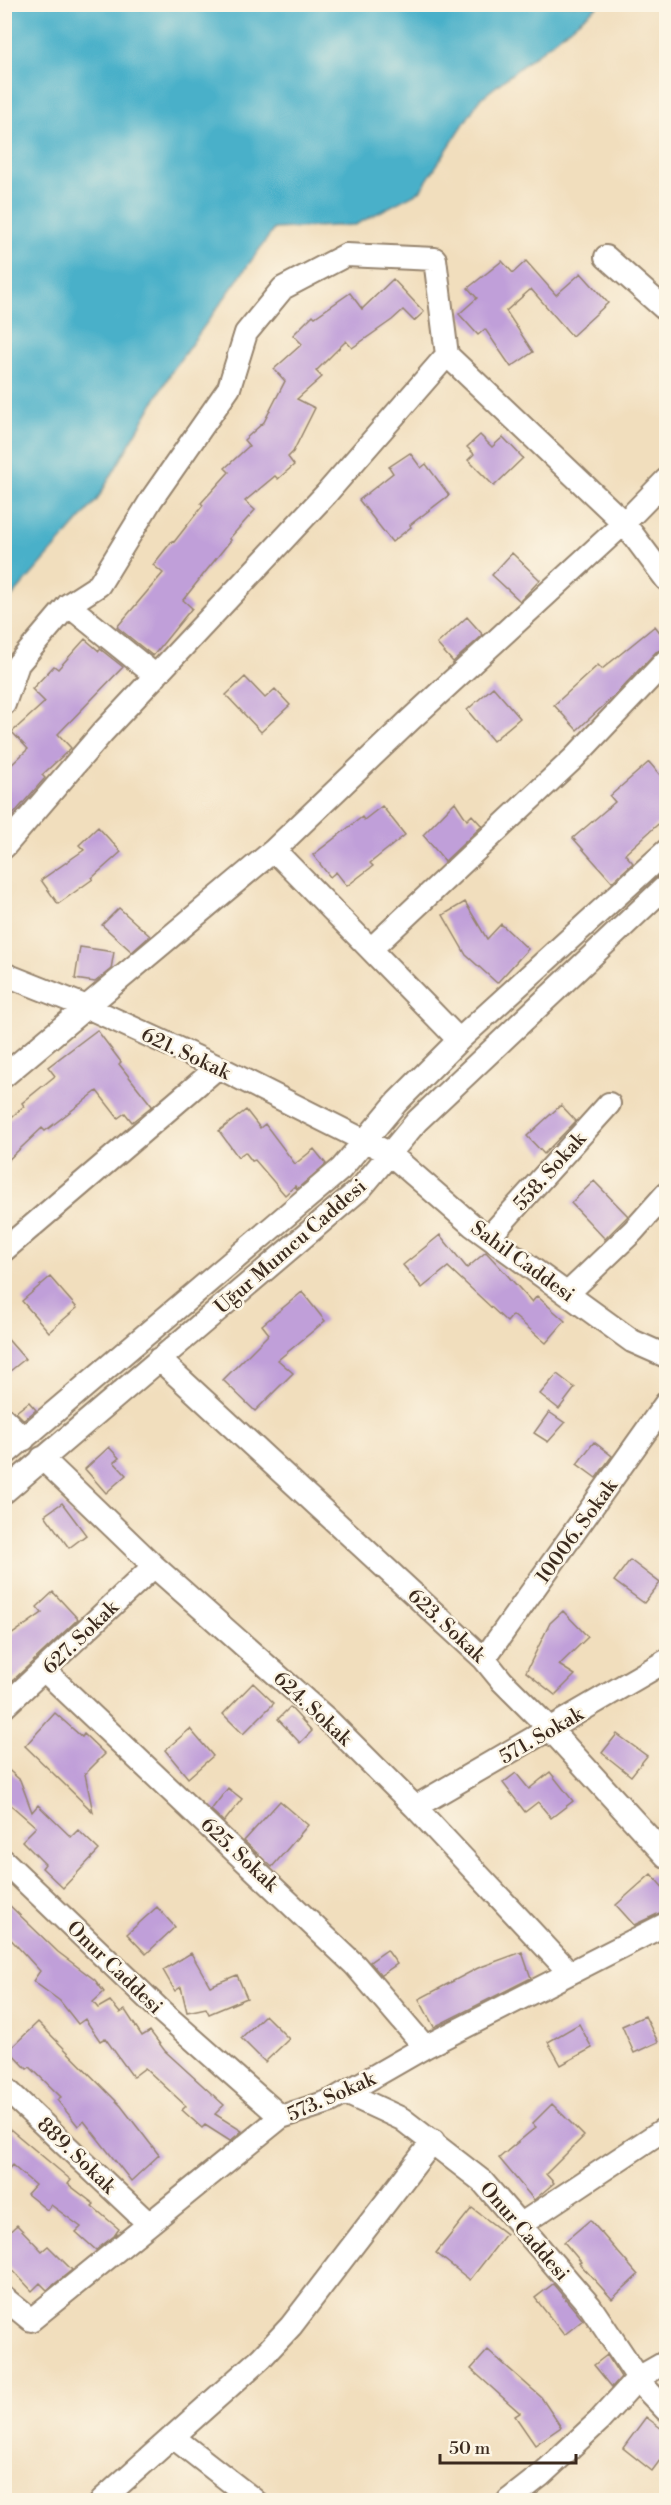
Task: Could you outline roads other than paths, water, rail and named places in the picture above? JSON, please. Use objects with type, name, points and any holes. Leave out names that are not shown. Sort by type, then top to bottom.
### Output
[{"type":"street","points":[[4,704],[18,664],[68,605],[99,585],[151,500],[229,388],[246,333],[283,288],[346,255],[435,259],[447,355],[624,523],[666,579]]},
{"type":"street","points":[[606,257],[666,310]]},
{"type":"street","points":[[4,847],[102,733],[326,494],[447,355]]},
{"type":"street","points":[[4,1076],[274,850],[410,720],[624,523],[666,480]]},
{"type":"street","points":[[68,605],[156,676]]},
{"type":"street","points":[[371,949],[574,758],[666,662]]},
{"type":"street","points":[[274,850],[459,1040]]},
{"type":"street","name":"Uğur Mumcu Caddesi","points":[[4,1455],[341,1169],[397,1102],[459,1040],[666,851]]},
{"type":"street","name":"Uğur Mumcu Caddesi","points":[[4,1492],[361,1188],[417,1121],[666,886]]},
{"type":"street","name":"621. Sokak","points":[[4,974],[87,1007],[218,1067],[389,1154]]},
{"type":"street","points":[[4,1251],[218,1067]]},
{"type":"street","name":"558. Sokak","points":[[489,1237],[609,1104]]},
{"type":"street","name":"Sahil Caddesi","points":[[389,1154],[472,1225],[632,1341],[666,1356]]},
{"type":"street","points":[[568,1293],[633,1231],[666,1194]]},
{"type":"street","name":"623. Sokak","points":[[159,1359],[484,1659],[501,1681],[550,1730],[666,1856]]},
{"type":"street","name":"10006. Sokak","points":[[484,1659],[666,1403]]},
{"type":"street","points":[[4,1419],[24,1439]]},
{"type":"street","name":"624. Sokak","points":[[42,1458],[154,1566],[329,1720],[415,1807],[570,1973]]},
{"type":"street","name":"627. Sokak","points":[[4,1707],[45,1671],[154,1566]]},
{"type":"street","name":"571. Sokak","points":[[415,1807],[666,1661]]},
{"type":"street","name":"625. Sokak","points":[[45,1671],[355,1965],[425,2047]]},
{"type":"street","name":"Onur Caddesi","points":[[4,1861],[161,2011],[281,2117]]},
{"type":"street","name":"573. Sokak","points":[[4,2298],[30,2320],[281,2117],[331,2101],[425,2047],[666,1924]]},
{"type":"street","name":"889. Sokak","points":[[4,2087],[149,2224]]},
{"type":"street","name":"Onur Caddesi","points":[[346,2093],[402,2119],[483,2181],[590,2306],[638,2378],[666,2410]]},
{"type":"street","points":[[520,2224],[666,2128]]},
{"type":"street","points":[[102,2500],[261,2358],[291,2326],[433,2141]]},
{"type":"street","points":[[509,2500],[541,2475],[599,2421],[638,2378],[666,2362]]},
{"type":"street","points":[[173,2437],[254,2500]]},
{"type":"water","points":[[5,4],[599,5],[480,99],[420,191],[355,225],[274,229],[172,371],[97,500],[5,605]]}]
